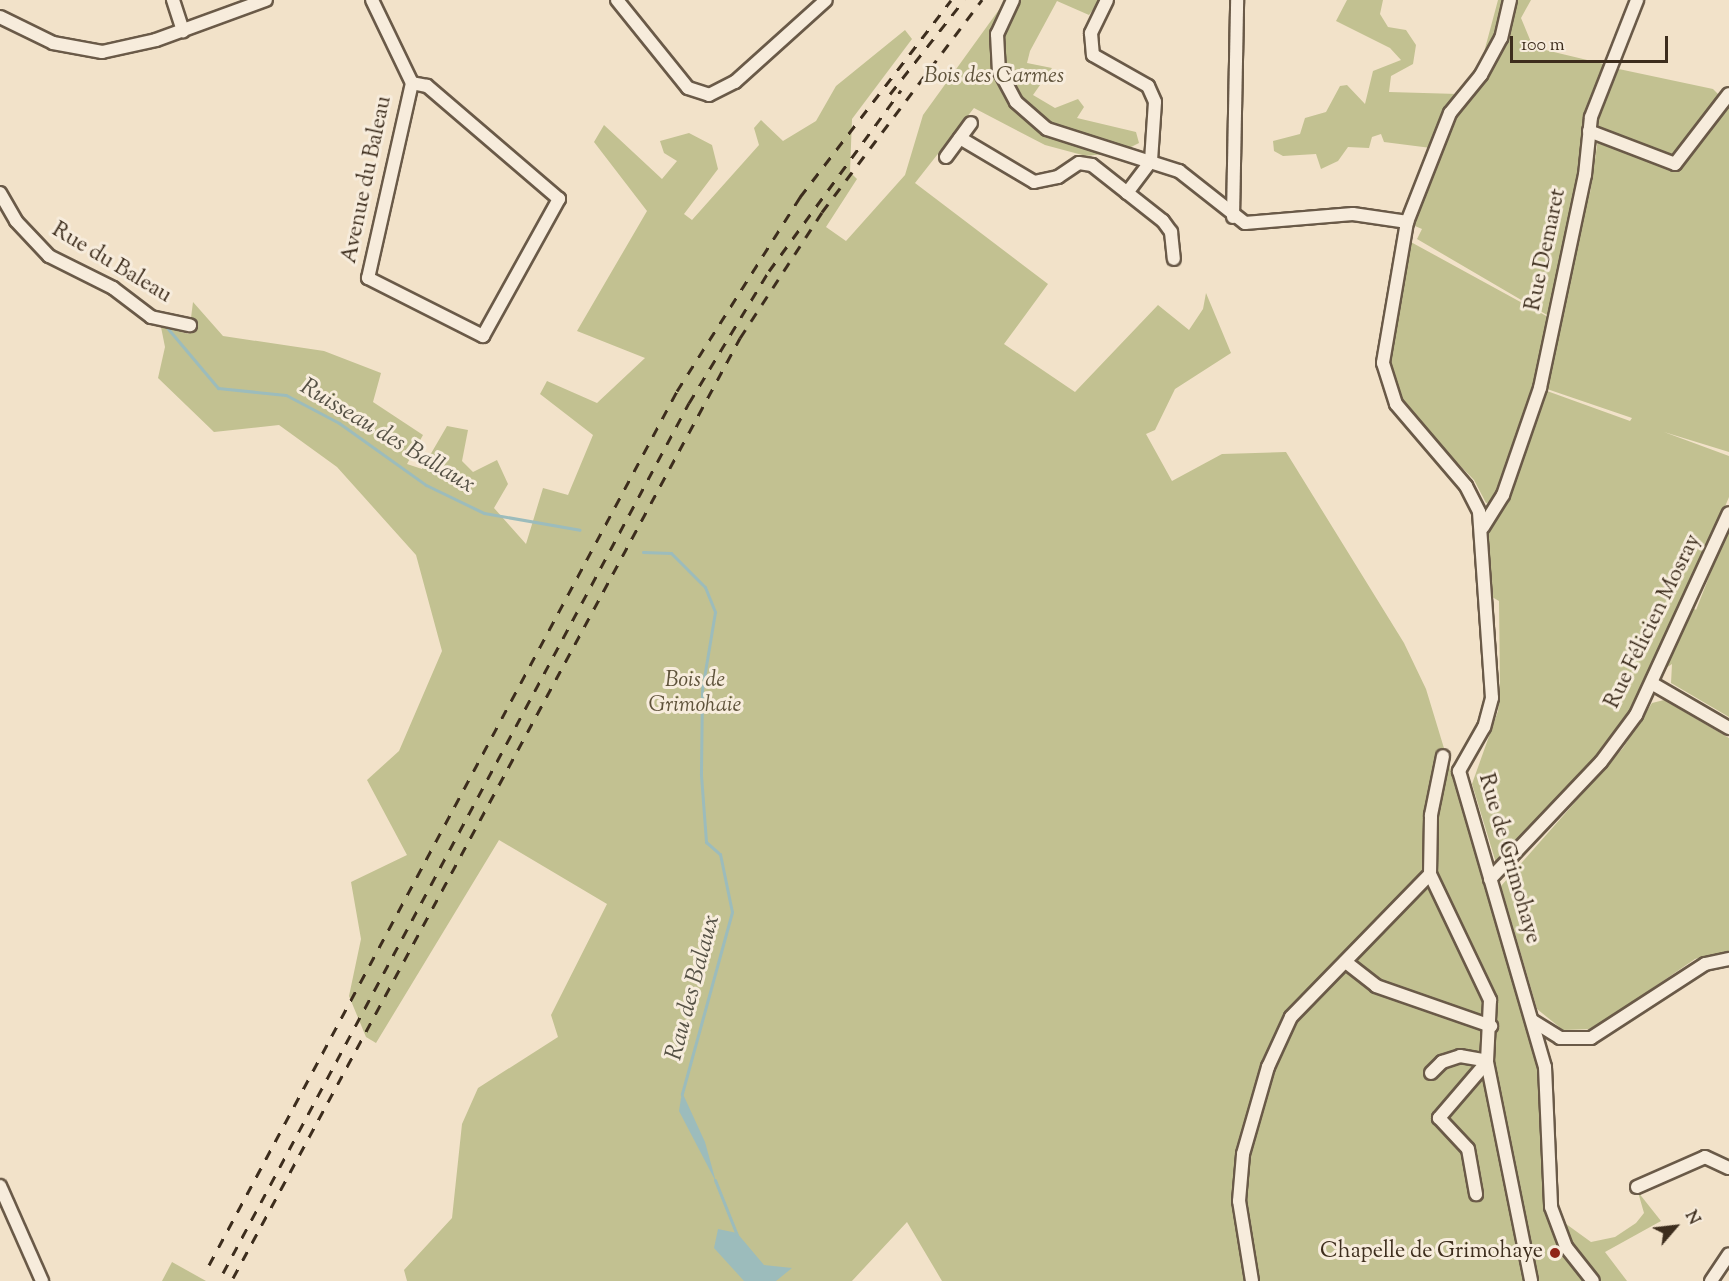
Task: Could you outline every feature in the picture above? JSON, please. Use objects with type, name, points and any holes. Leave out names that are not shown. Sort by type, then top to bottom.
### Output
[{"type":"street","points":[[173,0],[183,31]]},
{"type":"street","points":[[0,17],[53,43],[92,51],[118,50],[183,31],[266,0]]},
{"type":"street","name":"Avenue du Baleau","points":[[372,0],[412,83],[368,278],[483,336],[559,199],[427,86],[412,83]]},
{"type":"street","points":[[617,0],[688,88],[709,95],[735,82],[826,0]]},
{"type":"street","points":[[1013,0],[996,51],[1016,102],[1057,133],[1151,161],[1190,178],[1233,217],[1250,224],[1366,214],[1407,222]]},
{"type":"street","points":[[1107,0],[1093,27],[1091,50],[1101,63],[1152,91],[1151,161],[1127,193]]},
{"type":"street","points":[[1233,217],[1237,0]]},
{"type":"street","name":"Rue de Grimohaye","points":[[1510,0],[1501,38],[1481,75],[1450,113],[1407,222],[1384,336],[1386,380],[1402,414],[1466,486],[1479,512],[1482,527],[1492,698],[1484,727],[1459,771],[1541,1051],[1550,1116],[1551,1207],[1566,1247],[1593,1281]]},
{"type":"street","name":"Rue Demaret","points":[[1482,527],[1496,510],[1541,383],[1589,131],[1637,0]]},
{"type":"street","points":[[1589,131],[1675,164],[1729,94]]},
{"type":"street","points":[[946,157],[971,123]]},
{"type":"street","points":[[960,138],[1034,182],[1058,177],[1079,163],[1092,165],[1171,232],[1174,259]]},
{"type":"street","name":"Rue du Baleau","points":[[0,193],[16,220],[49,256],[113,288],[151,316],[190,325]]},
{"type":"street","points":[[1479,512],[1496,510]]},
{"type":"street","name":"Rue Félicien Mosray","points":[[1490,879],[1601,762],[1653,684],[1729,513]]},
{"type":"street","points":[[1653,684],[1729,728]]},
{"type":"street","points":[[1443,756],[1431,815],[1430,874],[1490,1000],[1491,1026],[1487,1061],[1531,1281]]},
{"type":"street","points":[[1252,1281],[1239,1201],[1254,1106],[1291,1017],[1347,963],[1430,874]]},
{"type":"street","points":[[1541,1051],[1560,1038],[1601,1034],[1705,964],[1729,959]]},
{"type":"street","points":[[1347,963],[1376,986],[1491,1026]]},
{"type":"street","points":[[1533,1021],[1560,1038]]},
{"type":"street","points":[[1431,1073],[1461,1056],[1487,1061]]},
{"type":"street","points":[[1476,1194],[1468,1149],[1439,1118],[1487,1061]]},
{"type":"street","points":[[1637,1187],[1705,1157],[1729,1168]]},
{"type":"street","points":[[0,1186],[42,1281]]},
{"type":"street","points":[[1711,1281],[1729,1254]]},
{"type":"green space","points":[[1006,0],[1100,0],[1089,15],[1057,1],[1030,51],[1027,63],[1052,68],[1033,95],[1055,108],[1078,99],[1084,107],[1077,118],[1136,132],[1139,143],[1121,152],[1086,156],[1045,145],[974,108],[915,183],[1048,284],[1004,344],[1075,392],[1158,305],[1189,330],[1203,309],[1206,293],[1231,353],[1175,389],[1155,430],[1146,434],[1172,481],[1222,454],[1286,452],[1404,643],[1426,689],[1533,1041],[1543,1096],[1544,1208],[1591,1242],[1615,1237],[1636,1223],[1644,1213],[1638,1192],[1661,1221],[1605,1252],[1627,1281],[942,1281],[907,1222],[852,1281],[407,1281],[404,1270],[452,1218],[462,1124],[478,1088],[558,1037],[551,1015],[607,904],[499,840],[376,1043],[366,1037],[349,996],[361,939],[351,882],[407,855],[367,780],[399,751],[442,651],[416,555],[337,467],[279,425],[214,432],[158,378],[165,347],[161,327],[189,334],[193,302],[223,336],[324,351],[381,373],[373,402],[423,435],[407,464],[422,469],[447,426],[468,430],[462,461],[473,472],[497,460],[508,484],[494,508],[526,544],[543,488],[568,495],[593,435],[540,394],[547,381],[597,403],[645,358],[577,331],[647,211],[594,142],[604,125],[662,179],[677,161],[664,153],[660,141],[689,133],[712,145],[718,169],[684,214],[692,220],[759,145],[754,128],[761,120],[783,141],[816,121],[836,86],[905,30],[912,39],[852,119],[850,172],[857,179],[826,227],[846,241],[905,175],[923,115]]},
{"type":"green space","points":[[1347,0],[1383,0],[1380,14],[1388,27],[1406,30],[1416,45],[1413,64],[1391,76],[1389,92],[1458,94],[1483,56],[1498,0],[1531,0],[1521,18],[1533,47],[1608,65],[1584,123],[1580,178],[1555,280],[1561,283],[1583,199],[1590,193],[1598,139],[1678,172],[1729,100],[1729,452],[1664,432],[1729,456],[1729,497],[1686,601],[1696,610],[1729,526],[1729,717],[1671,683],[1672,664],[1663,670],[1610,745],[1496,863],[1472,784],[1498,711],[1500,688],[1499,601],[1492,597],[1488,532],[1547,391],[1630,421],[1632,418],[1547,389],[1554,319],[1417,239],[1422,229],[1415,226],[1416,215],[1431,148],[1384,142],[1381,134],[1372,137],[1369,148],[1348,147],[1338,161],[1321,169],[1316,154],[1283,156],[1274,151],[1273,141],[1300,134],[1305,118],[1326,112],[1340,86],[1347,85],[1365,104],[1373,71],[1401,60],[1390,48],[1336,21]]},
{"type":"green space","points":[[1614,68],[1713,89],[1720,96],[1675,159],[1596,129]]},
{"type":"green space","points":[[1409,241],[1550,318],[1531,407],[1494,502],[1486,503],[1474,480],[1409,413],[1395,385],[1390,353]]},
{"type":"green space","points":[[1664,700],[1729,738],[1729,951],[1695,959],[1593,1029],[1563,1030],[1537,1009],[1501,886],[1623,748],[1652,703]]},
{"type":"green space","points":[[172,1262],[206,1281],[162,1281]]},
{"type":"water","points":[[682,1092],[705,1142],[716,1182],[679,1111]]},
{"type":"water","points":[[718,1229],[737,1233],[764,1265],[792,1268],[776,1281],[744,1281],[714,1248]]},
{"type":"waterway","name":"Ruisseau des Ballaux","points":[[52,264],[78,277]]},
{"type":"waterway","name":"Ruisseau des Ballaux","points":[[164,324],[218,388],[286,395],[339,423],[426,485],[484,513],[580,530]]},
{"type":"waterway","name":"Rau des Balaux","points":[[643,552],[671,553],[705,587],[715,612],[702,690],[701,775],[706,842],[720,854],[732,912],[682,1094]]},
{"type":"waterway","name":"Rau des Balaux","points":[[715,1180],[737,1235]]},
{"type":"railway","points":[[209,1265],[677,391],[800,197],[951,0]]},
{"type":"railway","points":[[890,94],[964,0]]},
{"type":"railway","points":[[233,1278],[740,338],[822,212],[982,0]]},
{"type":"railway","points":[[223,1273],[689,403],[769,271],[901,90]]},
{"type":"place","name":"Chapelle de Grimohaye","points":[[1555,1253]]},
{"type":"park label","name":"Bois des Carmes","points":[[994,78]]},
{"type":"park label","name":"Bois de Grimohaie","points":[[695,694]]}]
